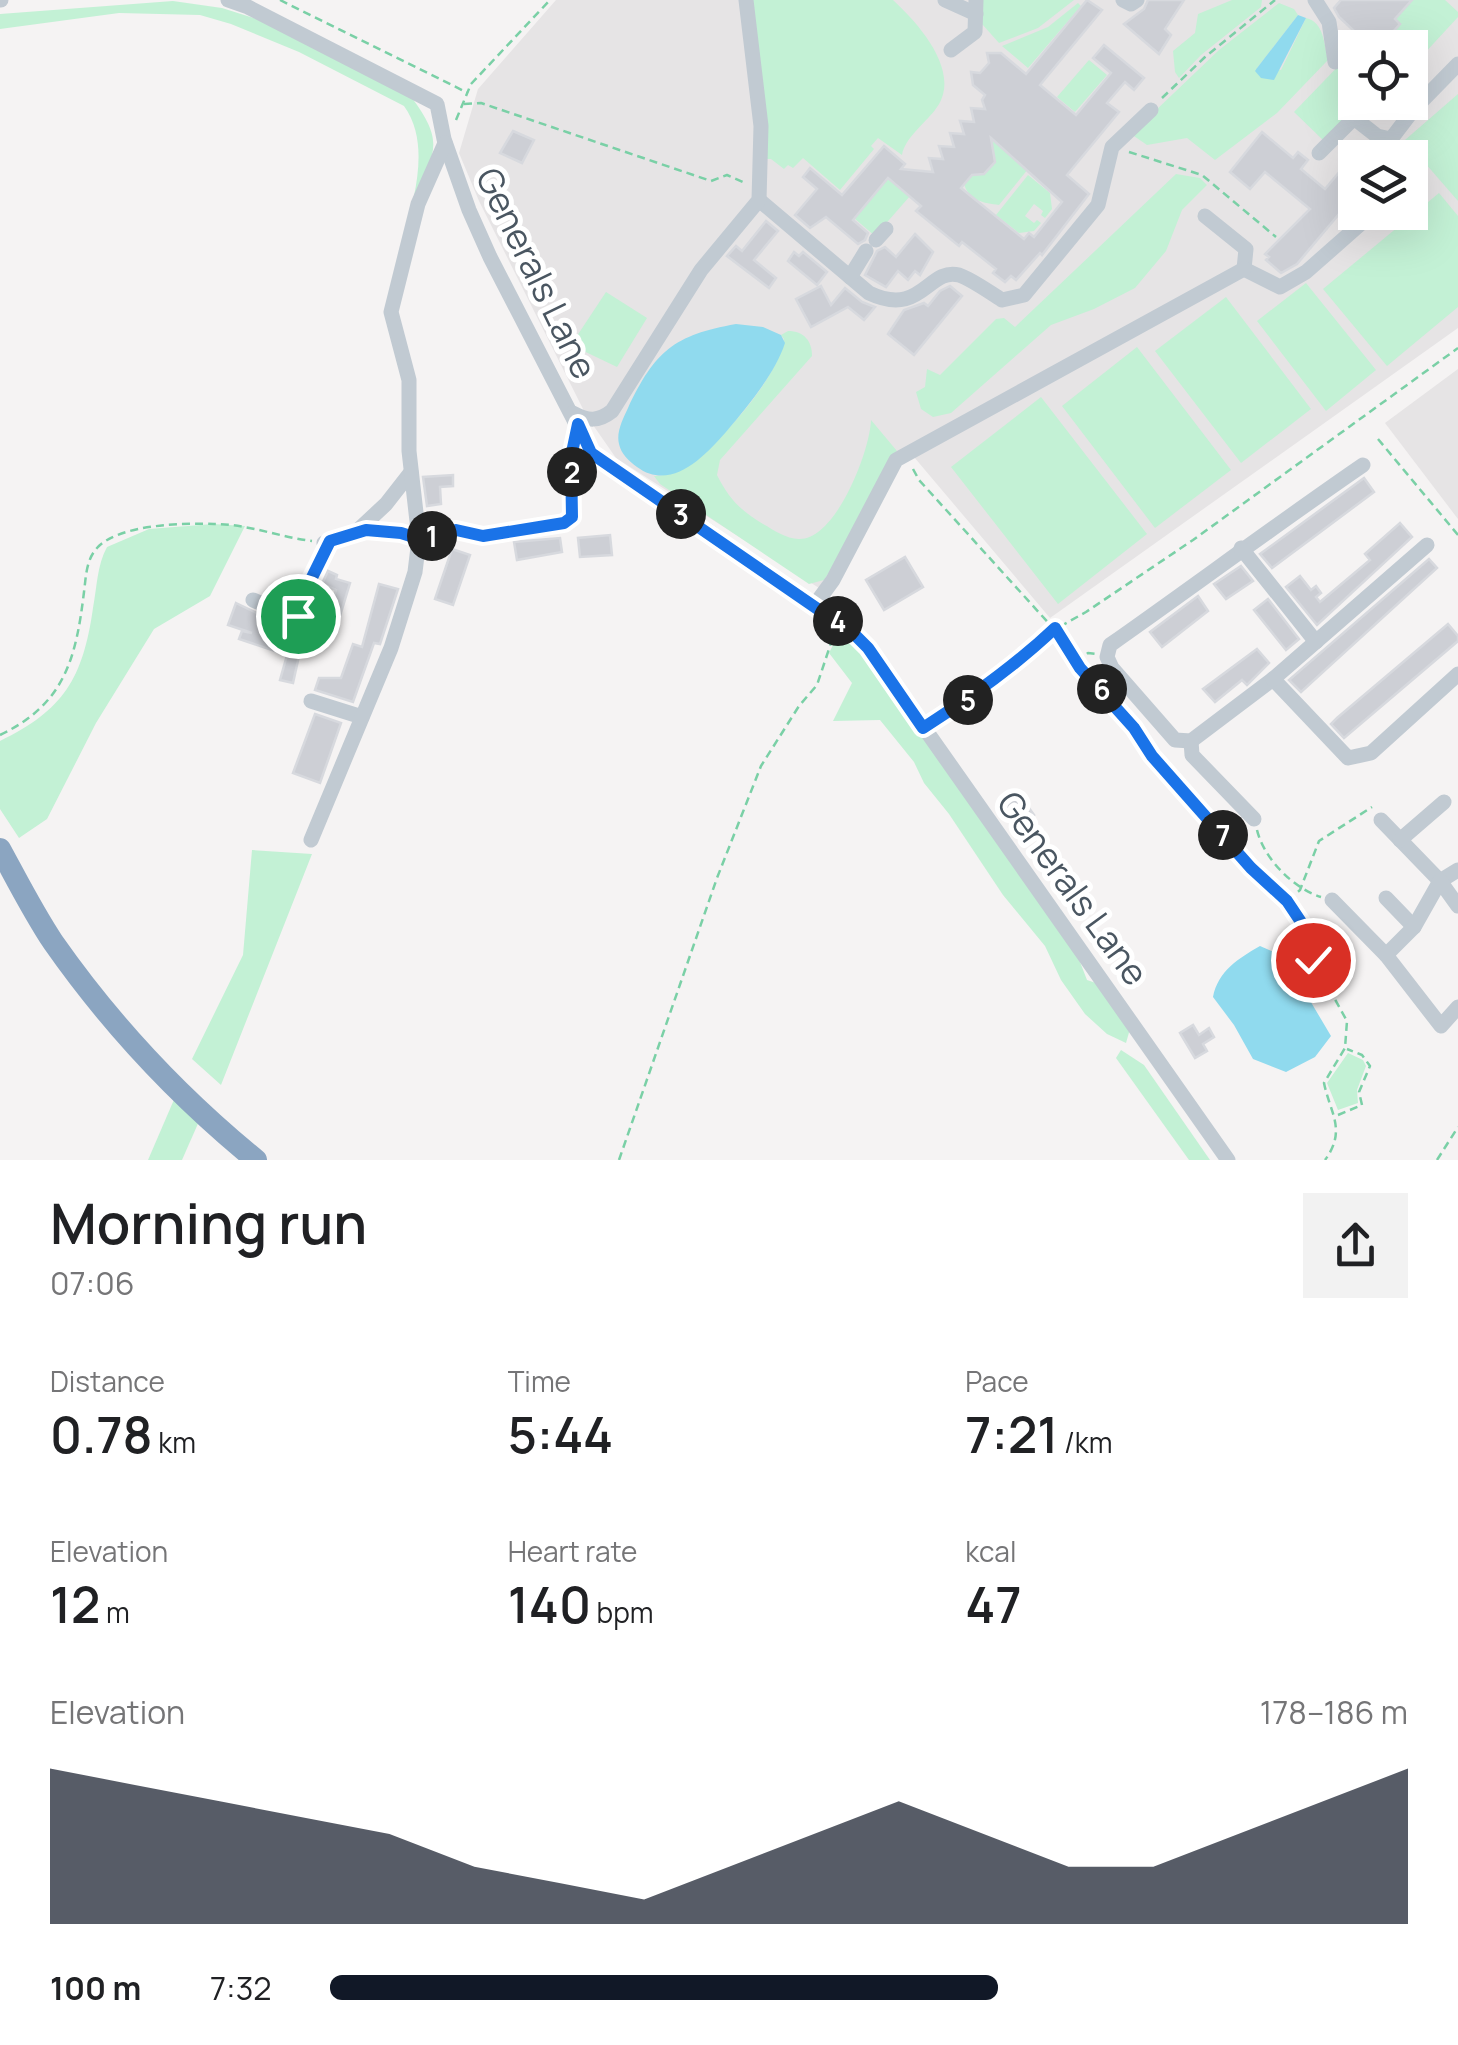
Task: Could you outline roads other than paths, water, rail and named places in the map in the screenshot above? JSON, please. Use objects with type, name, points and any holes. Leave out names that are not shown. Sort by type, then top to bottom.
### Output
[{"type":"highway","points":[[0,849],[31,907],[86,986],[168,1079],[256,1160]]},
{"type":"street","name":"Generals Lane","points":[[228,0],[437,104],[456,178],[490,257],[591,453],[840,622],[868,648],[1228,1160]]},
{"type":"street","points":[[253,600],[290,614],[327,542],[355,533],[385,531],[420,539],[456,530],[483,536],[564,523],[572,517],[575,418],[604,418],[612,411],[701,270],[756,194],[761,126],[746,0]]},
{"type":"street","points":[[945,0],[976,7],[975,32],[951,50]]},
{"type":"street","points":[[1123,0],[1131,4],[1136,0]]},
{"type":"street","points":[[1316,0],[1328,22],[1334,62]]},
{"type":"street","points":[[1320,152],[1354,118],[1377,136],[1391,139],[1458,64]]},
{"type":"street","points":[[756,194],[869,293],[884,300],[916,296],[941,276],[957,274],[1002,300],[1024,295],[1098,205],[1112,146],[1150,110]]},
{"type":"street","points":[[312,840],[396,633],[415,572],[420,539],[410,472],[410,380],[391,312],[418,204],[446,143]]},
{"type":"street","points":[[1205,216],[1246,249],[1244,269]]},
{"type":"street","points":[[1244,269],[1271,285],[1290,284],[1353,230]]},
{"type":"street","points":[[850,277],[876,240]]},
{"type":"street","points":[[814,606],[896,460],[1244,269]]},
{"type":"street","points":[[1363,466],[1241,548],[1216,571],[1110,645],[1107,657],[1112,668],[1175,740],[1190,741],[1273,679],[1427,544]]},
{"type":"street","points":[[355,533],[386,504],[410,472]]},
{"type":"street","points":[[385,531],[386,504]]},
{"type":"street","points":[[1241,548],[1316,642]]},
{"type":"street","points":[[1273,679],[1348,758],[1371,753],[1458,674]]},
{"type":"street","points":[[310,701],[362,717]]},
{"type":"street","points":[[1190,741],[1192,755],[1254,819]]},
{"type":"street","points":[[1400,840],[1444,802]]},
{"type":"street","points":[[1381,820],[1440,881],[1458,906]]},
{"type":"street","points":[[1386,955],[1414,927],[1440,881],[1458,870]]},
{"type":"street","points":[[1386,898],[1414,927]]},
{"type":"street","points":[[1332,900],[1386,955],[1440,1026],[1458,1007]]},
{"type":"water","points":[[1298,15],[1306,18],[1274,80],[1261,78],[1255,71]]},
{"type":"water","points":[[736,324],[763,327],[781,335],[785,343],[760,390],[717,442],[686,468],[662,476],[637,467],[622,451],[618,435],[648,372],[682,340]]},
{"type":"water","points":[[1260,946],[1294,961],[1299,982],[1331,1036],[1315,1057],[1286,1072],[1253,1059],[1213,997],[1225,973]]}]
